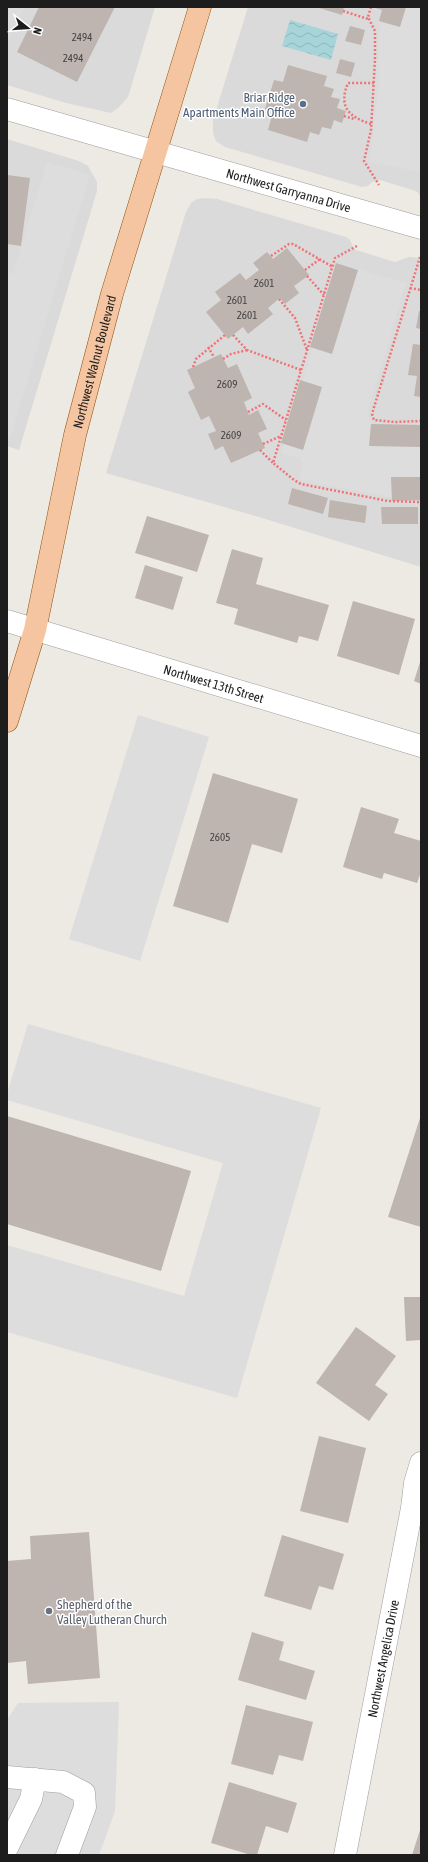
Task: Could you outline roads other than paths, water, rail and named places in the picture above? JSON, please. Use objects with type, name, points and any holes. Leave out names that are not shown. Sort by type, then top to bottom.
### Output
[{"type":"main road","name":"Northwest Walnut Boulevard","points":[[7,721],[35,630],[75,435],[112,294],[200,7]]},
{"type":"street","name":"Northwest Garryanna Drive","points":[[7,108],[155,153],[421,228]]},
{"type":"street","name":"Northwest 13th Street","points":[[7,621],[421,746]]},
{"type":"street","name":"Northwest Angelica Drive","points":[[345,1855],[412,1508],[415,1483],[421,1463]]},
{"type":"street","points":[[7,1777],[63,1782],[84,1793],[85,1807],[67,1855]]},
{"type":"street","points":[[8,1845],[31,1800],[35,1779]]},
{"type":"water","points":[[290,20],[338,34],[331,60],[282,46]]},
{"type":"place","name":"Briar Ridge Apartments Main Office","points":[[303,104]]},
{"type":"place","name":"Shepherd of the Valley Lutheran Church","points":[[49,1611]]}]
